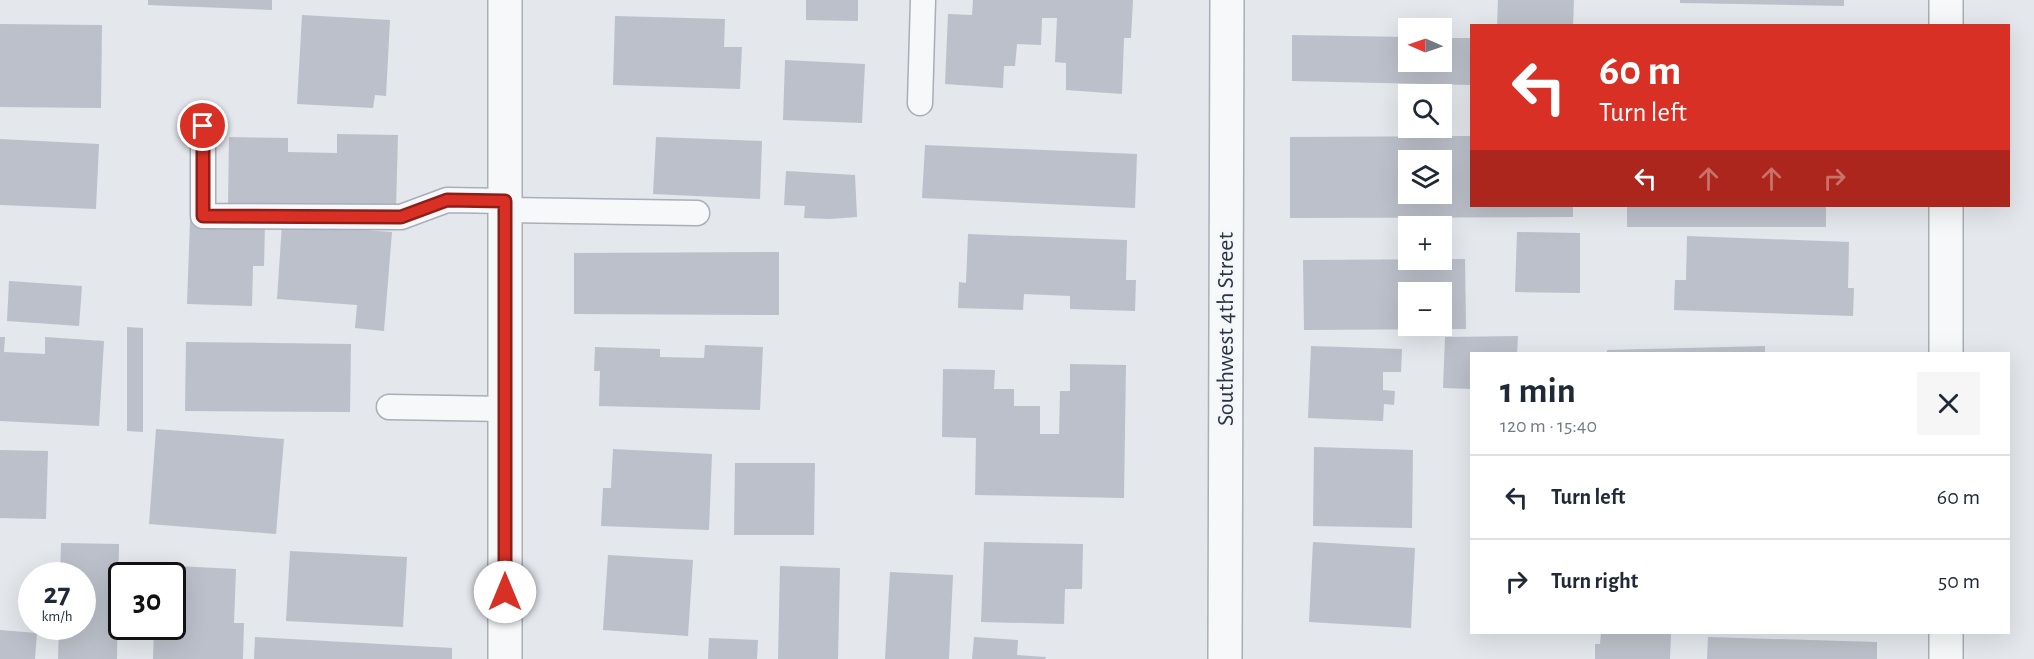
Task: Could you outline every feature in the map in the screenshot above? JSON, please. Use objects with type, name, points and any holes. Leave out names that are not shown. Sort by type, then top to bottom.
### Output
[{"type":"street","points":[[505,0],[505,659]]},
{"type":"street","name":"Southwest 4th Street","points":[[1225,659],[1227,0]]},
{"type":"street","points":[[1946,0],[1946,24]]},
{"type":"street","points":[[1946,207],[1946,352]]},
{"type":"street","points":[[1946,634],[1946,659]]},
{"type":"lane","points":[[920,103],[923,0]]},
{"type":"lane","points":[[203,126],[203,216],[401,217],[447,200],[505,205],[697,213]]},
{"type":"lane","points":[[388,407],[506,409]]},
{"type":"building","points":[[148,0],[272,0],[272,10],[148,5]]},
{"type":"building","points":[[806,0],[858,0],[858,21],[806,20]]},
{"type":"building","points":[[973,0],[1133,0],[1131,38],[1124,38],[1122,94],[1066,90],[1066,63],[1055,62],[1057,18],[1042,18],[1041,45],[1017,44],[1015,66],[1004,66],[1003,88],[945,84],[948,14],[972,15]]},
{"type":"building","points":[[1498,0],[1574,0],[1573,24],[1497,24]]},
{"type":"building","points":[[1680,0],[1844,0],[1844,6],[1680,3]]},
{"type":"building","points":[[302,15],[390,20],[386,96],[375,95],[373,108],[297,104]]},
{"type":"building","points":[[615,16],[725,19],[724,47],[742,47],[740,89],[613,85]]},
{"type":"building","points":[[0,24],[102,25],[101,108],[0,107]]},
{"type":"building","points":[[1292,35],[1398,37],[1398,72],[1452,72],[1452,38],[1470,38],[1470,85],[1292,81]]},
{"type":"building","points":[[785,60],[865,64],[862,123],[783,120]]},
{"type":"building","points":[[337,134],[398,135],[396,208],[228,204],[229,137],[288,138],[288,152],[337,153]]},
{"type":"building","points":[[1452,136],[1470,136],[1470,207],[1573,207],[1573,217],[1290,218],[1290,137],[1452,138]]},
{"type":"building","points":[[656,137],[762,141],[760,199],[653,194]]},
{"type":"building","points":[[0,139],[99,144],[96,209],[0,205]]},
{"type":"building","points":[[925,145],[1137,154],[1135,208],[922,198]]},
{"type":"building","points":[[786,171],[855,175],[857,217],[804,218],[805,206],[784,205]]},
{"type":"building","points":[[1627,207],[1826,207],[1826,227],[1627,227]]},
{"type":"building","points":[[190,221],[265,224],[264,266],[253,266],[252,306],[187,304]]},
{"type":"building","points":[[282,224],[392,232],[384,331],[355,328],[357,305],[277,299]]},
{"type":"building","points":[[1517,232],[1580,233],[1580,293],[1515,292]]},
{"type":"building","points":[[968,234],[1127,240],[1126,280],[1136,280],[1135,311],[1070,309],[1070,296],[1024,294],[1023,310],[958,308],[959,282],[966,283]]},
{"type":"building","points":[[1687,236],[1849,242],[1848,288],[1854,288],[1853,316],[1674,310],[1675,280],[1686,280]]},
{"type":"building","points":[[779,252],[779,315],[574,314],[574,253]]},
{"type":"building","points":[[1398,259],[1398,270],[1452,270],[1452,259],[1465,259],[1466,329],[1452,329],[1452,282],[1398,282],[1398,329],[1304,330],[1303,260]]},
{"type":"building","points":[[9,281],[82,286],[79,326],[7,321]]},
{"type":"building","points":[[127,327],[143,328],[143,432],[127,431]]},
{"type":"building","points":[[1518,336],[1517,352],[1470,352],[1470,389],[1443,388],[1445,337]]},
{"type":"building","points":[[0,337],[5,337],[4,352],[45,354],[45,337],[104,341],[99,426],[0,421]]},
{"type":"building","points":[[186,342],[351,344],[350,412],[185,411]]},
{"type":"building","points":[[705,345],[763,347],[760,410],[599,406],[600,371],[594,371],[595,347],[660,349],[660,357],[704,358]]},
{"type":"building","points":[[1311,346],[1402,349],[1401,372],[1383,372],[1383,390],[1395,391],[1394,405],[1384,404],[1383,421],[1308,418]]},
{"type":"building","points":[[1765,346],[1765,352],[1607,352],[1607,350]]},
{"type":"building","points":[[1070,364],[1126,365],[1124,498],[975,495],[976,438],[942,437],[943,369],[995,370],[994,389],[1014,389],[1014,406],[1040,406],[1040,434],[1059,434],[1060,391],[1070,391]]},
{"type":"building","points":[[156,429],[284,439],[276,534],[149,524]]},
{"type":"building","points":[[1314,447],[1413,450],[1412,528],[1313,526]]},
{"type":"building","points":[[613,449],[712,454],[709,530],[601,526],[603,488],[611,488]]},
{"type":"building","points":[[0,450],[48,451],[46,519],[0,518]]},
{"type":"building","points":[[735,463],[815,463],[814,535],[734,535]]},
{"type":"building","points":[[984,542],[1083,544],[1082,589],[1065,589],[1064,624],[981,622]]},
{"type":"building","points":[[1313,542],[1415,548],[1411,628],[1309,622]]},
{"type":"building","points":[[61,543],[119,544],[119,562],[108,562],[108,640],[117,640],[117,659],[58,659],[59,640],[96,640],[96,562],[60,562]]},
{"type":"building","points":[[290,551],[407,557],[403,627],[286,621]]},
{"type":"building","points":[[608,555],[693,560],[688,636],[603,630]]},
{"type":"building","points":[[186,566],[236,569],[234,623],[244,623],[243,659],[153,659],[154,640],[186,640]]},
{"type":"building","points":[[780,566],[840,568],[838,659],[778,659]]},
{"type":"building","points":[[890,572],[953,575],[949,659],[885,659]]},
{"type":"building","points":[[0,630],[18,631],[18,640],[36,640],[35,659],[0,659]]},
{"type":"building","points":[[1601,634],[1671,634],[1670,659],[1595,659],[1595,644],[1600,644]]},
{"type":"building","points":[[255,637],[452,648],[452,659],[254,659]]},
{"type":"building","points":[[974,637],[1018,640],[1017,655],[1046,657],[1045,659],[972,659]]},
{"type":"building","points":[[1708,637],[1877,642],[1877,659],[1707,659]]},
{"type":"building","points":[[709,638],[758,640],[757,659],[708,659]]},
{"type":"route","points":[[203,126],[203,216],[401,217],[447,200],[505,201],[505,592]]}]
